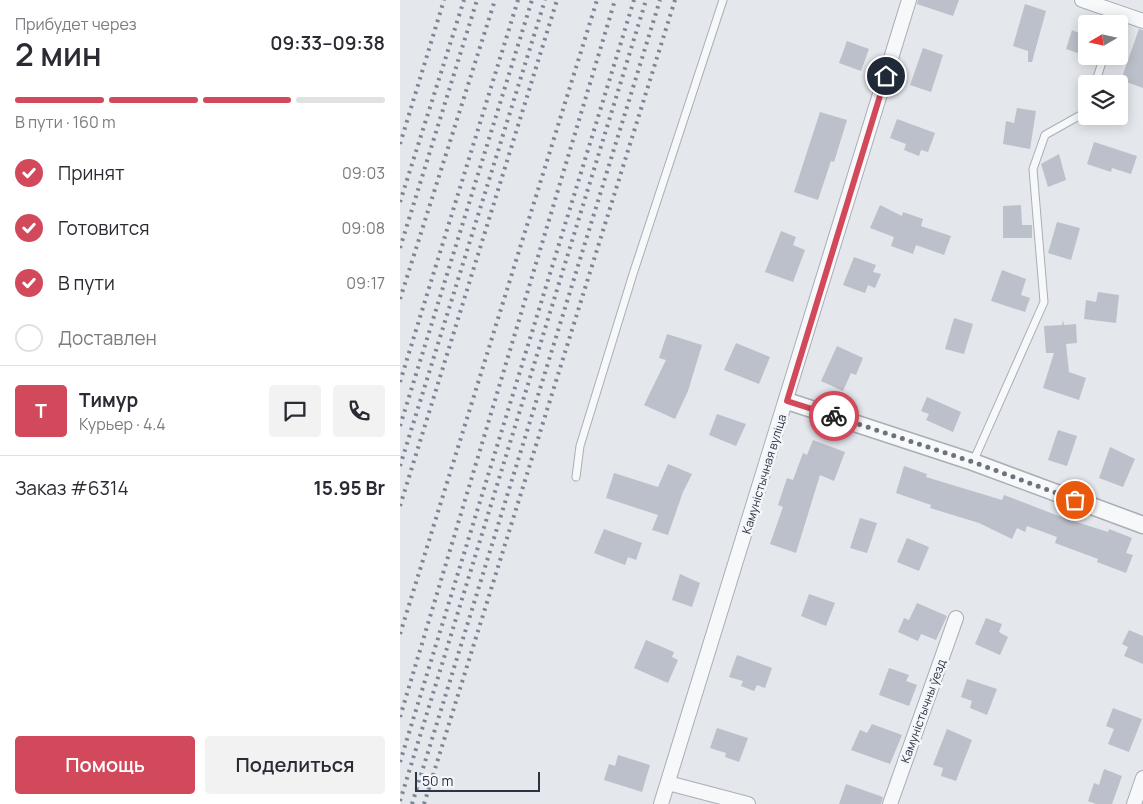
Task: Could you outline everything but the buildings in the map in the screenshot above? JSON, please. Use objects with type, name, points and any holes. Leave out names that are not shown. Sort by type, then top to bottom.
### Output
[{"type":"street","name":"Камуністычная вуліца","points":[[662,804],[909,0]]},
{"type":"street","points":[[1082,0],[1117,15],[1143,21]]},
{"type":"street","points":[[787,401],[973,462],[1143,525]]},
{"type":"street","name":"Камуністычны ўезд","points":[[890,804],[956,618]]},
{"type":"street","points":[[1134,804],[1143,778]]},
{"type":"street","points":[[668,783],[748,804]]},
{"type":"lane","points":[[576,477],[582,437],[633,274],[724,0]]},
{"type":"lane","points":[[973,462],[1044,302],[1033,168],[1045,135],[1078,116]]},
{"type":"railway","points":[[400,144],[444,0]]},
{"type":"railway","points":[[400,202],[464,0]]},
{"type":"railway","points":[[400,248],[477,0]]},
{"type":"railway","points":[[400,299],[495,0]]},
{"type":"railway","points":[[400,382],[518,0]]},
{"type":"railway","points":[[400,426],[532,0]]},
{"type":"railway","points":[[400,466],[545,0]]},
{"type":"railway","points":[[400,506],[557,0]]},
{"type":"railway","points":[[400,634],[597,0]]},
{"type":"railway","points":[[400,717],[615,0]]},
{"type":"railway","points":[[400,762],[634,0]]},
{"type":"railway","points":[[400,801],[646,0]]},
{"type":"railway","points":[[412,804],[660,0]]},
{"type":"railway","points":[[424,804],[675,0]]},
{"type":"way so far","points":[[834,416],[973,462],[1075,500]]},
{"type":"route","points":[[834,416],[787,401],[886,76]]}]
